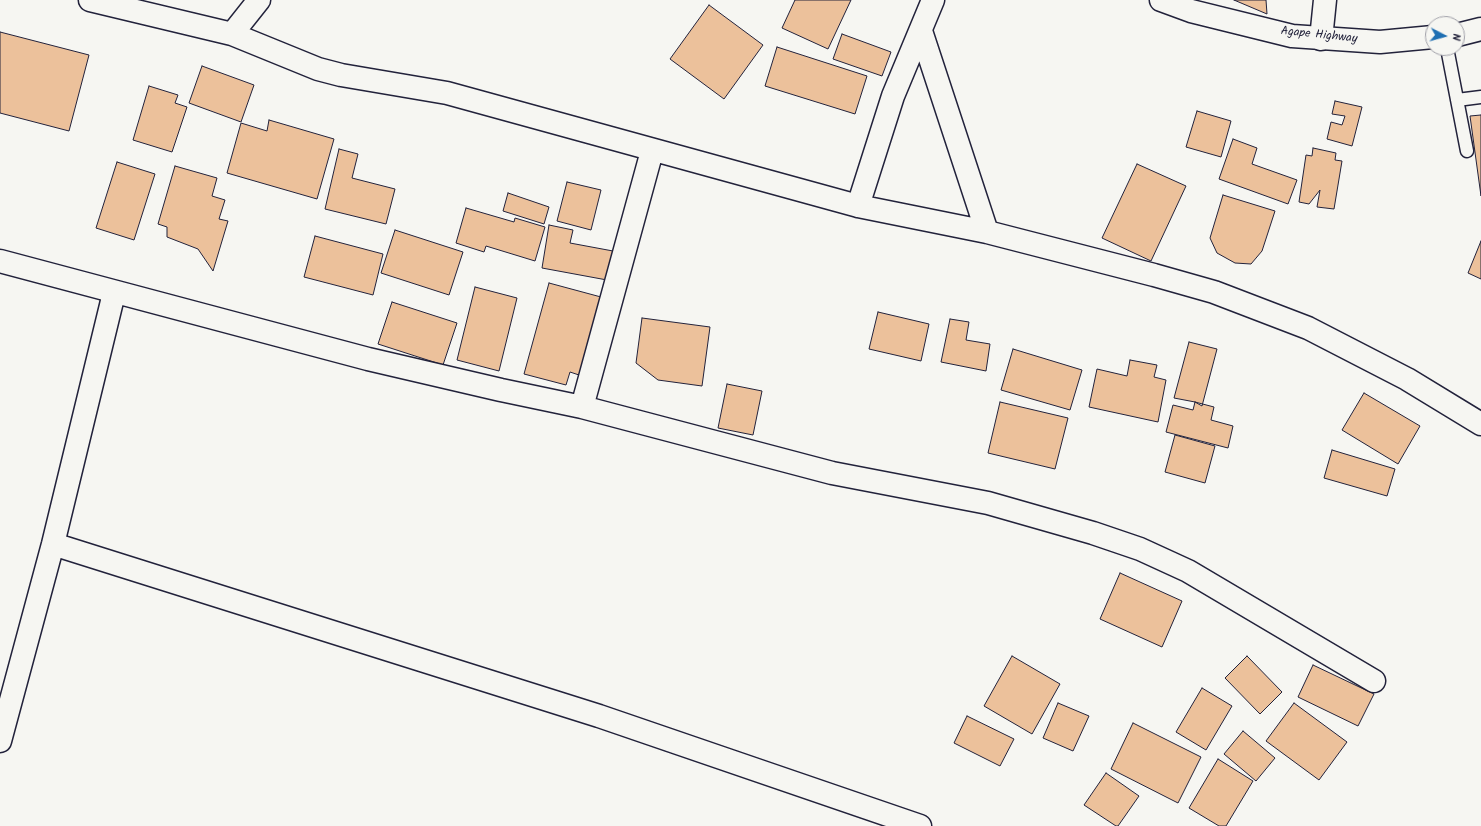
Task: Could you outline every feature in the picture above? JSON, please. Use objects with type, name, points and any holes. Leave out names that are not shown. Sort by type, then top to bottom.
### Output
[{"type":"street","points":[[90,0],[232,34],[318,69],[447,93],[652,151],[858,206],[987,232],[1154,274],[1214,292],[1308,328],[1407,379],[1481,424]]},
{"type":"street","points":[[232,34],[259,0]]},
{"type":"street","points":[[858,206],[893,96],[933,0]]},
{"type":"street","name":"Agape Highway","points":[[1161,0],[1191,11],[1292,36],[1380,42],[1425,38]]},
{"type":"street","points":[[1321,39],[1325,0]]},
{"type":"street","points":[[1465,33],[1481,29]]},
{"type":"street","points":[[921,31],[987,232]]},
{"type":"street","points":[[582,407],[652,151]]},
{"type":"street","points":[[0,261],[114,293],[368,359],[582,407],[832,473],[988,503],[1100,535],[1140,549],[1188,571],[1374,681]]},
{"type":"street","points":[[0,741],[53,544],[114,293]]},
{"type":"street","points":[[53,544],[600,716],[920,826]]},
{"type":"lane","points":[[1449,56],[1467,151]]},
{"type":"lane","points":[[1457,100],[1481,97]]},
{"type":"building","points":[[795,0],[851,0],[828,49],[782,28]]},
{"type":"building","points":[[1234,0],[1266,0],[1267,14]]},
{"type":"building","points":[[709,5],[763,45],[724,99],[670,59]]},
{"type":"building","points":[[0,32],[89,55],[69,131],[0,113]]},
{"type":"building","points":[[842,34],[891,52],[882,76],[833,59]]},
{"type":"building","points":[[777,47],[867,76],[855,114],[765,86]]},
{"type":"building","points":[[202,66],[254,85],[241,122],[189,103]]},
{"type":"building","points":[[149,86],[178,95],[175,103],[187,107],[172,152],[133,140]]},
{"type":"building","points":[[1335,101],[1362,107],[1352,146],[1327,139],[1331,122],[1342,125],[1345,116],[1332,114]]},
{"type":"building","points":[[1197,111],[1231,121],[1221,157],[1186,147]]},
{"type":"building","points":[[1481,115],[1481,196],[1470,116]]},
{"type":"building","points":[[269,120],[334,139],[317,199],[227,173],[241,123],[267,131]]},
{"type":"building","points":[[1233,139],[1257,148],[1252,164],[1297,180],[1288,204],[1219,179]]},
{"type":"building","points":[[1313,148],[1336,153],[1335,160],[1342,161],[1334,209],[1317,207],[1320,190],[1309,204],[1299,202],[1306,155],[1312,156]]},
{"type":"building","points":[[339,149],[358,154],[352,178],[395,189],[386,224],[325,209]]},
{"type":"building","points":[[117,162],[155,174],[134,240],[96,228]]},
{"type":"building","points":[[1137,164],[1186,186],[1151,261],[1102,238]]},
{"type":"building","points":[[175,166],[217,178],[212,196],[225,200],[219,219],[228,221],[213,271],[198,249],[167,237],[167,227],[158,224]]},
{"type":"building","points":[[567,182],[601,190],[591,230],[557,221]]},
{"type":"building","points":[[508,193],[549,207],[544,224],[503,211]]},
{"type":"building","points":[[1223,195],[1275,211],[1262,251],[1251,264],[1235,263],[1217,253],[1210,238]]},
{"type":"building","points":[[466,208],[514,222],[515,218],[545,227],[535,261],[486,246],[484,252],[456,243]]},
{"type":"building","points":[[549,225],[573,230],[570,243],[613,251],[607,280],[542,268]]},
{"type":"building","points":[[395,230],[463,252],[449,295],[381,273]]},
{"type":"building","points":[[315,236],[383,254],[373,295],[304,277]]},
{"type":"building","points":[[1481,241],[1481,279],[1468,273]]},
{"type":"building","points":[[549,283],[601,297],[579,375],[570,372],[566,385],[524,374]]},
{"type":"building","points":[[475,287],[517,298],[499,371],[457,360]]},
{"type":"building","points":[[392,302],[457,323],[443,365],[378,344]]},
{"type":"building","points":[[878,312],[929,324],[921,361],[869,349]]},
{"type":"building","points":[[642,318],[710,327],[702,386],[658,380],[636,363]]},
{"type":"building","points":[[950,319],[969,322],[966,340],[990,344],[986,371],[941,362]]},
{"type":"building","points":[[1189,342],[1217,349],[1202,406],[1195,402],[1174,398]]},
{"type":"building","points":[[1013,349],[1082,370],[1070,410],[1001,390]]},
{"type":"building","points":[[1130,360],[1157,365],[1154,377],[1166,380],[1158,422],[1089,407],[1097,369],[1127,376]]},
{"type":"building","points":[[727,384],[762,391],[753,435],[718,428]]},
{"type":"building","points":[[1364,393],[1420,426],[1398,464],[1342,430]]},
{"type":"building","points":[[1000,402],[1068,418],[1055,469],[988,453]]},
{"type":"building","points":[[1195,402],[1214,407],[1211,420],[1233,426],[1228,448],[1166,432],[1173,405],[1193,410]]},
{"type":"building","points":[[1175,435],[1215,446],[1205,483],[1165,472]]},
{"type":"building","points":[[1332,450],[1395,469],[1387,496],[1324,478]]},
{"type":"building","points":[[1120,573],[1182,601],[1162,647],[1100,619]]},
{"type":"building","points":[[1012,656],[1060,684],[1032,734],[984,706]]},
{"type":"building","points":[[1247,656],[1282,692],[1260,714],[1225,678]]},
{"type":"building","points":[[1313,665],[1374,694],[1358,726],[1298,697]]},
{"type":"building","points":[[1202,688],[1232,706],[1206,750],[1176,732]]},
{"type":"building","points":[[1058,703],[1089,716],[1073,751],[1043,738]]},
{"type":"building","points":[[1294,703],[1347,742],[1319,780],[1266,741]]},
{"type":"building","points":[[967,716],[1014,739],[1000,766],[954,743]]},
{"type":"building","points":[[1133,723],[1201,757],[1178,803],[1111,769]]},
{"type":"building","points":[[1243,731],[1275,758],[1256,781],[1224,754]]},
{"type":"building","points":[[1218,759],[1253,781],[1226,826],[1219,826],[1189,808]]},
{"type":"building","points":[[1106,773],[1139,796],[1118,826],[1084,805]]}]
